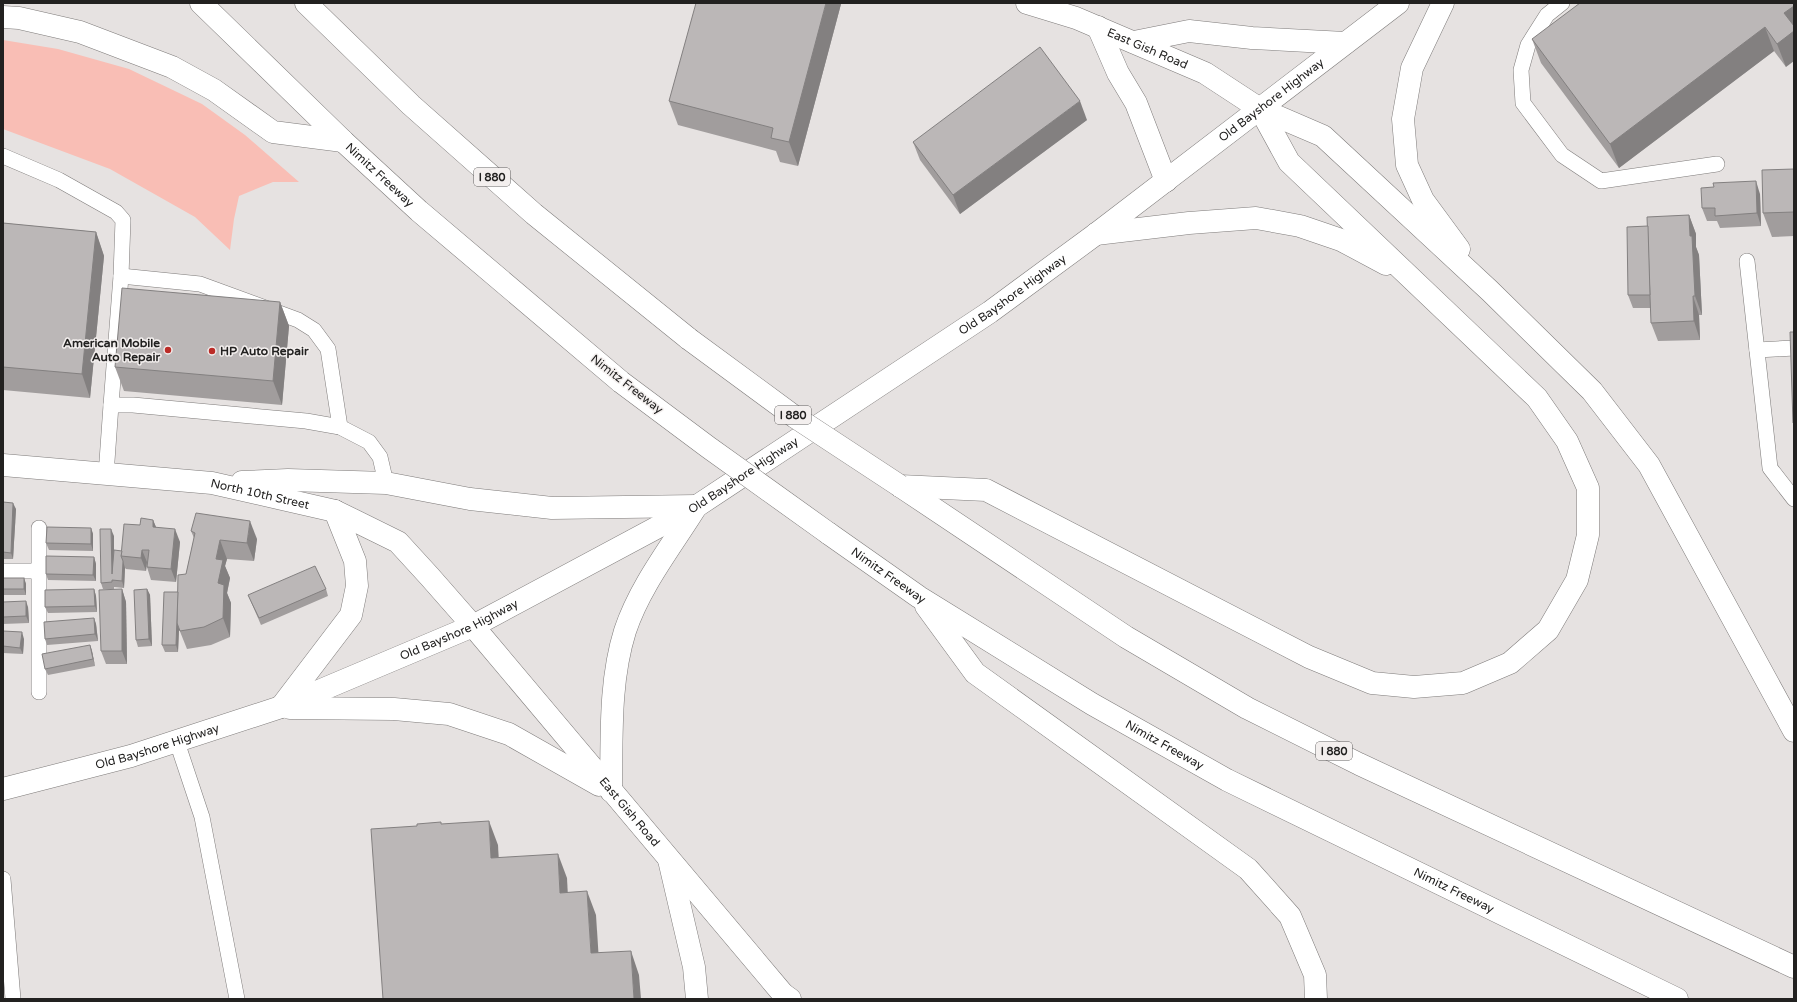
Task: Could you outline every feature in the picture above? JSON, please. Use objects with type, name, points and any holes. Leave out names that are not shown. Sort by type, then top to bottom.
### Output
[{"type":"main road","name":"Nimitz Freeway","points":[[201,3],[343,141],[425,216],[622,382],[708,447],[919,597],[1092,704],[1227,780],[1676,999]]},
{"type":"main road","name":"I 880","points":[[306,3],[412,105],[534,214],[689,339],[795,417],[1126,637],[1247,708],[1366,767],[1794,967]]},
{"type":"main road","name":"East Gish Road","points":[[1027,3],[1076,18],[1204,73],[1260,109],[1323,136],[1490,290]]},
{"type":"main road","name":"Old Bayshore Highway","points":[[3,789],[131,756],[281,707],[473,626],[697,506],[990,312],[1166,181],[1398,3]]},
{"type":"main road","points":[[1443,3],[1412,68],[1403,119],[1407,165],[1423,200],[1490,290],[1592,391],[1649,465],[1794,731]]},
{"type":"main road","points":[[3,17],[19,18],[80,32],[172,67],[214,90],[273,132],[343,141]]},
{"type":"main road","points":[[1098,28],[1118,73],[1136,103],[1166,181]]},
{"type":"main road","points":[[1134,42],[1189,31],[1252,38],[1345,44]]},
{"type":"main road","points":[[900,486],[986,490],[1309,657],[1372,682],[1414,688],[1463,683],[1510,662],[1548,630],[1577,580],[1588,535],[1588,488],[1567,441],[1537,398],[1289,162],[1260,109]]},
{"type":"main road","points":[[1096,234],[1189,223],[1256,218],[1300,226],[1342,240],[1410,277]]},
{"type":"main road","name":"North 10th Street","points":[[3,465],[212,483],[335,512],[398,542],[473,626]]},
{"type":"main road","points":[[212,483],[288,480],[386,484],[470,498],[552,508],[697,506]]},
{"type":"main road","points":[[281,707],[394,709],[449,714],[509,734],[611,791],[614,685],[625,631],[642,592],[697,506]]},
{"type":"main road","points":[[281,707],[351,615],[357,586],[355,561],[335,512]]},
{"type":"main road","points":[[919,597],[975,673],[1248,869],[1290,916],[1315,975],[1316,999]]},
{"type":"main road","name":"East Gish Road","points":[[473,626],[785,998]]},
{"type":"main road","points":[[669,860],[694,966],[697,999]]},
{"type":"lane","points":[[1562,3],[1547,15],[1528,45],[1521,70],[1523,103],[1562,155],[1601,181],[1717,164]]},
{"type":"lane","points":[[3,156],[58,180],[116,212],[123,220],[121,276],[106,475]]},
{"type":"lane","points":[[1747,261],[1770,468],[1794,499]]},
{"type":"lane","points":[[121,276],[200,284],[298,320],[314,330],[328,349],[340,427]]},
{"type":"lane","points":[[1757,350],[1794,348]]},
{"type":"lane","points":[[111,405],[306,421],[340,427],[369,442],[380,457],[386,484]]},
{"type":"lane","points":[[39,692],[40,528]]},
{"type":"lane","points":[[3,571],[39,571]]},
{"type":"lane","points":[[177,742],[202,818],[237,999]]},
{"type":"lane","points":[[3,879],[13,999]]},
{"type":"shaded area","points":[[3,40],[58,49],[129,69],[202,104],[245,135],[299,182],[273,182],[239,196],[230,250],[195,217],[110,169],[3,129]]},
{"type":"building","points":[[696,3],[826,3],[789,142],[771,138],[773,128],[669,101]]},
{"type":"building","points":[[1580,3],[1794,3],[1794,6],[1784,13],[1794,26],[1794,31],[1777,44],[1765,27],[1610,144],[1532,39]]},
{"type":"building","points":[[1040,47],[1080,101],[953,195],[913,142]]},
{"type":"building","points":[[1794,169],[1794,212],[1763,213],[1762,170]]},
{"type":"building","points":[[1756,181],[1757,213],[1715,216],[1715,208],[1702,208],[1701,188],[1714,187],[1713,183]]},
{"type":"building","points":[[1689,215],[1690,236],[1692,236],[1695,296],[1693,296],[1694,321],[1651,323],[1647,217]]},
{"type":"building","points":[[3,223],[96,232],[82,374],[3,367]]},
{"type":"building","points":[[1648,226],[1650,295],[1628,295],[1627,227]]},
{"type":"building","points":[[122,288],[280,302],[273,381],[115,367]]},
{"type":"building","points":[[1790,332],[1794,332],[1794,423],[1793,423]]},
{"type":"building","points":[[3,502],[13,503],[11,553],[3,552]]},
{"type":"building","points":[[196,513],[250,521],[247,543],[220,540],[216,559],[223,560],[218,583],[224,585],[223,618],[204,627],[180,631],[177,623],[178,575],[186,574],[195,533],[191,531]]},
{"type":"building","points":[[141,518],[153,520],[153,527],[175,529],[171,569],[147,567],[149,550],[142,550],[141,558],[121,556],[124,524],[140,525]]},
{"type":"building","points":[[47,527],[91,528],[91,544],[46,543]]},
{"type":"building","points":[[100,529],[111,529],[112,574],[114,550],[122,551],[122,581],[112,580],[112,582],[101,583]]},
{"type":"building","points":[[46,556],[94,557],[93,575],[46,574]]},
{"type":"building","points":[[315,566],[326,589],[259,618],[248,595]]},
{"type":"building","points":[[3,578],[24,578],[24,589],[3,589]]},
{"type":"building","points":[[94,589],[95,606],[45,607],[45,590]]},
{"type":"building","points":[[122,589],[122,651],[101,651],[99,590]]},
{"type":"building","points":[[147,589],[149,639],[136,640],[134,590]]},
{"type":"building","points":[[164,592],[178,592],[176,645],[162,645]]},
{"type":"building","points":[[26,601],[26,616],[3,617],[3,602]]},
{"type":"building","points":[[94,618],[95,634],[45,639],[44,622]]},
{"type":"building","points":[[3,631],[22,632],[20,648],[3,646]]},
{"type":"building","points":[[90,645],[93,659],[45,669],[42,654]]},
{"type":"building","points":[[489,821],[491,858],[558,854],[560,893],[587,891],[591,953],[631,951],[634,999],[383,999],[371,829],[417,826],[417,824],[441,822],[441,824]]},
{"type":"place","name":"American Mobile Auto Repair","points":[[168,350]]},
{"type":"place","name":"HP Auto Repair","points":[[212,351]]}]
